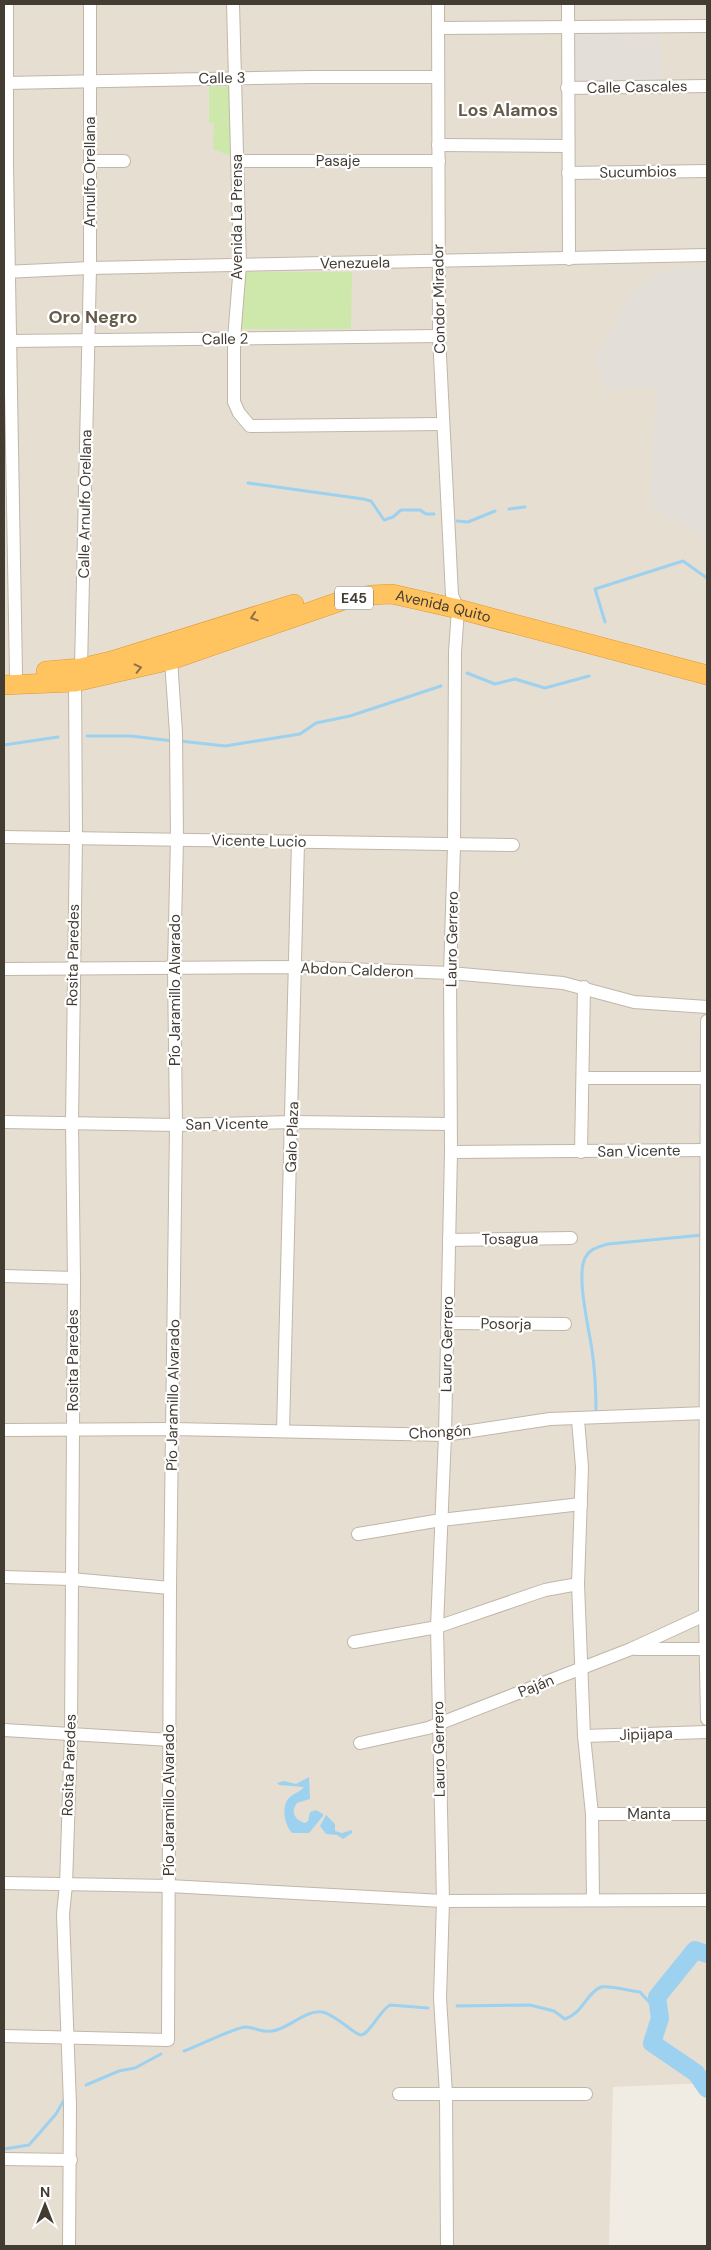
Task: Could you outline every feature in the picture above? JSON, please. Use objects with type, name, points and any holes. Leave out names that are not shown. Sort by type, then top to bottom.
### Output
[{"type":"highway","name":"Avenida Quito","points":[[78,675],[346,588],[371,583],[385,584],[707,664]]},
{"type":"highway","name":"Avenida Quito","points":[[8,677],[78,675],[171,660],[348,599],[392,594],[455,602],[707,675]]},
{"type":"street","points":[[7,4],[6,272],[11,341],[8,677]]},
{"type":"street","name":"Arnulfo Orellana","points":[[87,340],[90,268],[90,4]]},
{"type":"street","name":"Avenida La Prensa","points":[[233,4],[240,265],[234,339],[234,402],[239,413],[250,426],[442,424]]},
{"type":"street","name":"Condor Mirador","points":[[438,4],[438,336],[442,424],[455,602]]},
{"type":"street","points":[[568,4],[569,259]]},
{"type":"street","points":[[438,28],[707,26]]},
{"type":"street","name":"Calle 3","points":[[6,83],[234,78],[438,77]]},
{"type":"street","name":"Calle Cascales","points":[[567,88],[707,86]]},
{"type":"street","points":[[438,145],[568,146]]},
{"type":"street","points":[[90,161],[124,161]]},
{"type":"street","name":"Pasaje","points":[[238,161],[439,162]]},
{"type":"street","name":"Sucumbios","points":[[568,173],[707,171]]},
{"type":"street","name":"Venezuela","points":[[6,272],[90,268],[707,255]]},
{"type":"street","name":"Calle 2","points":[[11,341],[438,336]]},
{"type":"street","name":"Calle Arnulfo Orellana","points":[[78,675],[87,340]]},
{"type":"street","name":"Lauro Gerrero","points":[[446,2246],[446,2094],[440,1998],[443,1901],[437,1627],[445,1435],[451,1152],[450,973],[454,846],[455,602]]},
{"type":"street","name":"Pío Jaramillo Alvarado","points":[[68,2038],[168,2040],[170,1588],[176,1125],[174,968],[177,839],[176,733],[171,660]]},
{"type":"street","name":"Rosita Paredes","points":[[69,2246],[71,2160],[64,1914],[71,1733],[74,1278],[73,970],[78,675]]},
{"type":"street","name":"Vicente Lucio","points":[[4,837],[454,846],[514,845]]},
{"type":"street","name":"Galo Plaza","points":[[283,1431],[293,1122],[298,842]]},
{"type":"street","name":"Abdon Calderon","points":[[4,969],[296,967],[450,973],[564,983],[634,1002],[707,1007]]},
{"type":"street","points":[[581,1152],[584,987]]},
{"type":"street","points":[[707,1020],[707,1719]]},
{"type":"street","points":[[583,1078],[706,1078]]},
{"type":"street","name":"San Vicente","points":[[4,1122],[176,1125],[293,1122],[450,1124]]},
{"type":"street","name":"San Vicente","points":[[451,1152],[706,1150]]},
{"type":"street","name":"Tosagua","points":[[449,1240],[572,1238]]},
{"type":"street","points":[[4,1276],[74,1278]]},
{"type":"street","name":"Posorja","points":[[447,1323],[565,1324]]},
{"type":"street","name":"Chongón","points":[[4,1430],[173,1429],[445,1435],[550,1419],[578,1420],[707,1413]]},
{"type":"street","points":[[578,1420],[582,1467],[578,1584],[583,1668],[584,1736],[592,1814],[593,1900]]},
{"type":"street","points":[[358,1534],[441,1520],[581,1504]]},
{"type":"street","points":[[4,1578],[71,1580],[170,1588]]},
{"type":"street","points":[[354,1642],[437,1627],[545,1590],[578,1584]]},
{"type":"street","name":"Paján","points":[[360,1743],[428,1728],[631,1649],[706,1614]]},
{"type":"street","points":[[631,1649],[706,1649]]},
{"type":"street","points":[[4,1730],[170,1740]]},
{"type":"street","name":"Jipijapa","points":[[584,1736],[707,1732]]},
{"type":"street","name":"Manta","points":[[592,1814],[707,1814]]},
{"type":"street","points":[[4,1883],[169,1886],[443,1901],[707,1900]]},
{"type":"street","points":[[4,2036],[68,2038]]},
{"type":"street","points":[[399,2094],[586,2094]]},
{"type":"street","points":[[4,2159],[71,2160]]},
{"type":"shaded area","points":[[4,4],[707,4],[707,2083],[613,2087],[609,2246],[4,2246]]},
{"type":"shaded area","points":[[572,32],[661,32],[662,84],[572,85]]},
{"type":"shaded area","points":[[707,267],[707,547],[703,537],[650,506],[656,387],[625,387],[606,393],[595,358],[631,292],[654,275],[673,268]]},
{"type":"green space","points":[[209,86],[229,87],[229,122],[234,123],[234,157],[213,149],[214,124],[209,122]]},
{"type":"green space","points":[[241,272],[352,272],[351,329],[241,329]]},
{"type":"water","points":[[309,1777],[310,1799],[297,1803],[294,1810],[296,1818],[305,1823],[308,1821],[310,1812],[316,1810],[323,1814],[323,1816],[309,1833],[292,1833],[286,1822],[284,1812],[286,1803],[290,1797],[304,1787],[279,1785],[277,1783],[284,1781],[296,1784]]},
{"type":"water","points":[[326,1815],[335,1824],[335,1831],[342,1833],[352,1830],[352,1833],[343,1839],[337,1835],[326,1834],[320,1826]]},
{"type":"waterway","points":[[248,483],[371,501],[384,520],[393,517],[401,510],[420,510],[426,514],[434,514]]},
{"type":"waterway","points":[[509,509],[525,507]]},
{"type":"waterway","points":[[457,521],[468,522],[495,511]]},
{"type":"waterway","points":[[605,622],[595,589],[683,561],[707,578]]},
{"type":"waterway","points":[[467,673],[495,684],[515,679],[545,688],[589,676]]},
{"type":"waterway","points":[[180,741],[225,746],[300,734],[316,723],[350,716],[441,686]]},
{"type":"waterway","points":[[87,736],[131,736],[173,741]]},
{"type":"waterway","points":[[4,745],[58,737]]},
{"type":"waterway","points":[[596,1412],[593,1358],[582,1289],[585,1258],[592,1250],[608,1244],[703,1235]]},
{"type":"waterway","points":[[707,1954],[695,1950],[657,1997],[660,2018],[652,2043],[696,2073],[707,2089]]},
{"type":"waterway","points":[[457,2006],[530,2005],[554,2011],[565,2019],[577,2012],[596,1990],[601,1987],[609,1987],[640,1992],[652,2005],[660,2018]]},
{"type":"waterway","points":[[184,2051],[240,2028],[248,2027],[262,2031],[278,2030],[315,2012],[327,2014],[361,2035],[368,2031],[390,2005],[428,2008]]},
{"type":"waterway","points":[[86,2085],[119,2071],[135,2068],[161,2054]]},
{"type":"waterway","points":[[4,2149],[29,2145],[56,2114],[64,2100]]},
{"type":"district","name":"Los Alamos","points":[[508,110]]},
{"type":"district","name":"Oro Negro","points":[[93,317]]}]
